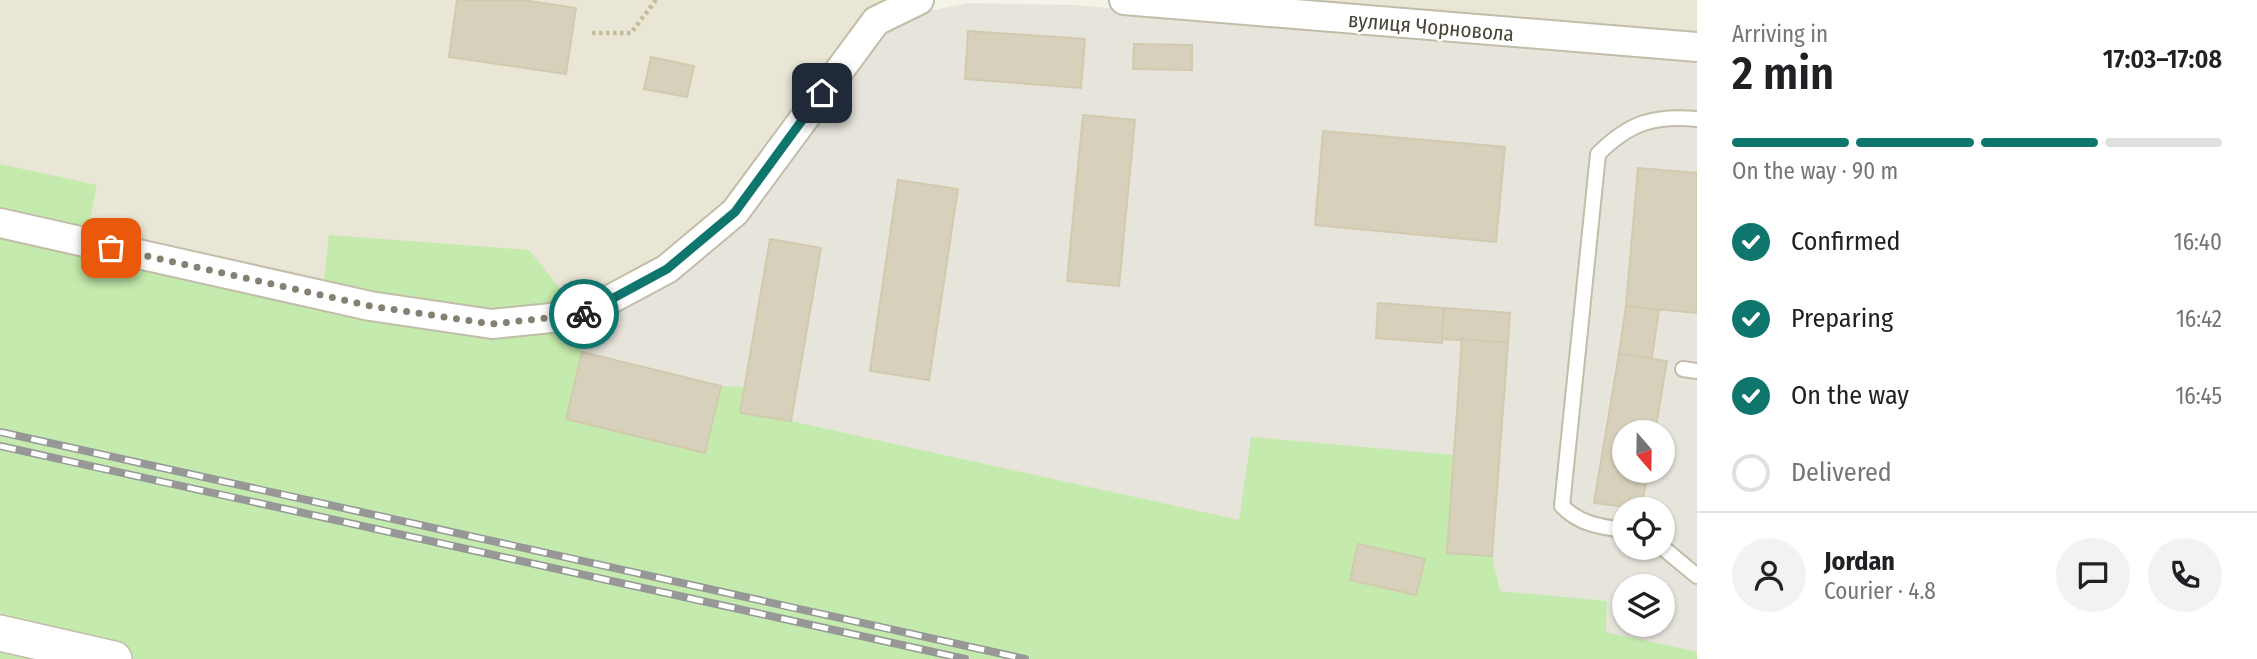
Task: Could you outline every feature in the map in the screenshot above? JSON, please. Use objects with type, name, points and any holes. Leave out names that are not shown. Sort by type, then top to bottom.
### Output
[{"type":"street","points":[[0,223],[370,306],[492,324],[581,315],[667,269],[735,212],[876,21],[919,0]]},
{"type":"street","name":"вулиця Чорновола","points":[[1124,0],[1697,47]]},
{"type":"street","points":[[0,634],[114,659]]},
{"type":"lane","points":[[1612,528],[1592,526],[1562,506],[1598,155],[1618,135],[1643,122],[1677,117],[1697,119]]},
{"type":"lane","points":[[1675,558],[1697,576]]},
{"type":"path","points":[[592,33],[631,33],[656,0]]},
{"type":"shaded area","points":[[0,0],[901,0],[735,212],[581,315],[492,324],[0,223]]},
{"type":"shaded area","points":[[1275,0],[1697,0],[1697,33]]},
{"type":"shaded area","points":[[969,3],[1073,5],[1697,57],[1697,659],[467,486],[581,315],[735,212],[876,21]]},
{"type":"green space","points":[[0,164],[97,185],[85,242],[322,295],[329,235],[529,250],[581,315],[582,352],[566,419],[704,453],[721,386],[745,387],[741,413],[791,421],[1239,520],[1251,437],[1454,455],[1447,553],[1492,556],[1500,591],[1607,601],[1606,632],[1612,633],[1612,637],[1629,637],[1697,652],[1697,659],[0,659]]},
{"type":"building","points":[[457,0],[523,0],[576,8],[566,74],[449,57]]},
{"type":"building","points":[[968,31],[1085,39],[1081,88],[965,79]]},
{"type":"building","points":[[1134,44],[1192,45],[1192,70],[1133,69]]},
{"type":"building","points":[[651,57],[694,66],[687,97],[644,89]]},
{"type":"building","points":[[1083,115],[1135,120],[1119,286],[1067,281]]},
{"type":"building","points":[[1323,131],[1505,147],[1496,242],[1315,225]]},
{"type":"building","points":[[1638,168],[1697,173],[1697,313],[1626,306]]},
{"type":"building","points":[[898,180],[958,189],[929,380],[870,371]]},
{"type":"building","points":[[770,239],[821,248],[791,421],[740,413]]},
{"type":"building","points":[[1378,303],[1444,308],[1442,343],[1376,338]]},
{"type":"building","points":[[1626,306],[1659,310],[1652,358],[1619,354]]},
{"type":"building","points":[[1444,308],[1510,313],[1508,343],[1442,339]]},
{"type":"building","points":[[1462,339],[1508,343],[1492,556],[1447,553]]},
{"type":"building","points":[[582,352],[721,386],[705,453],[566,419]]},
{"type":"building","points":[[1619,354],[1667,361],[1657,420],[1612,420],[1612,483],[1646,483],[1643,497],[1612,497],[1612,505],[1594,503]]},
{"type":"building","points":[[1358,544],[1425,559],[1416,595],[1350,580]]},
{"type":"railway","points":[[0,432],[1025,659]]},
{"type":"railway","points":[[0,446],[965,659]]},
{"type":"way so far","points":[[111,248],[370,306],[492,324],[584,314]]},
{"type":"route","points":[[584,314],[667,269],[735,212],[822,93]]}]
